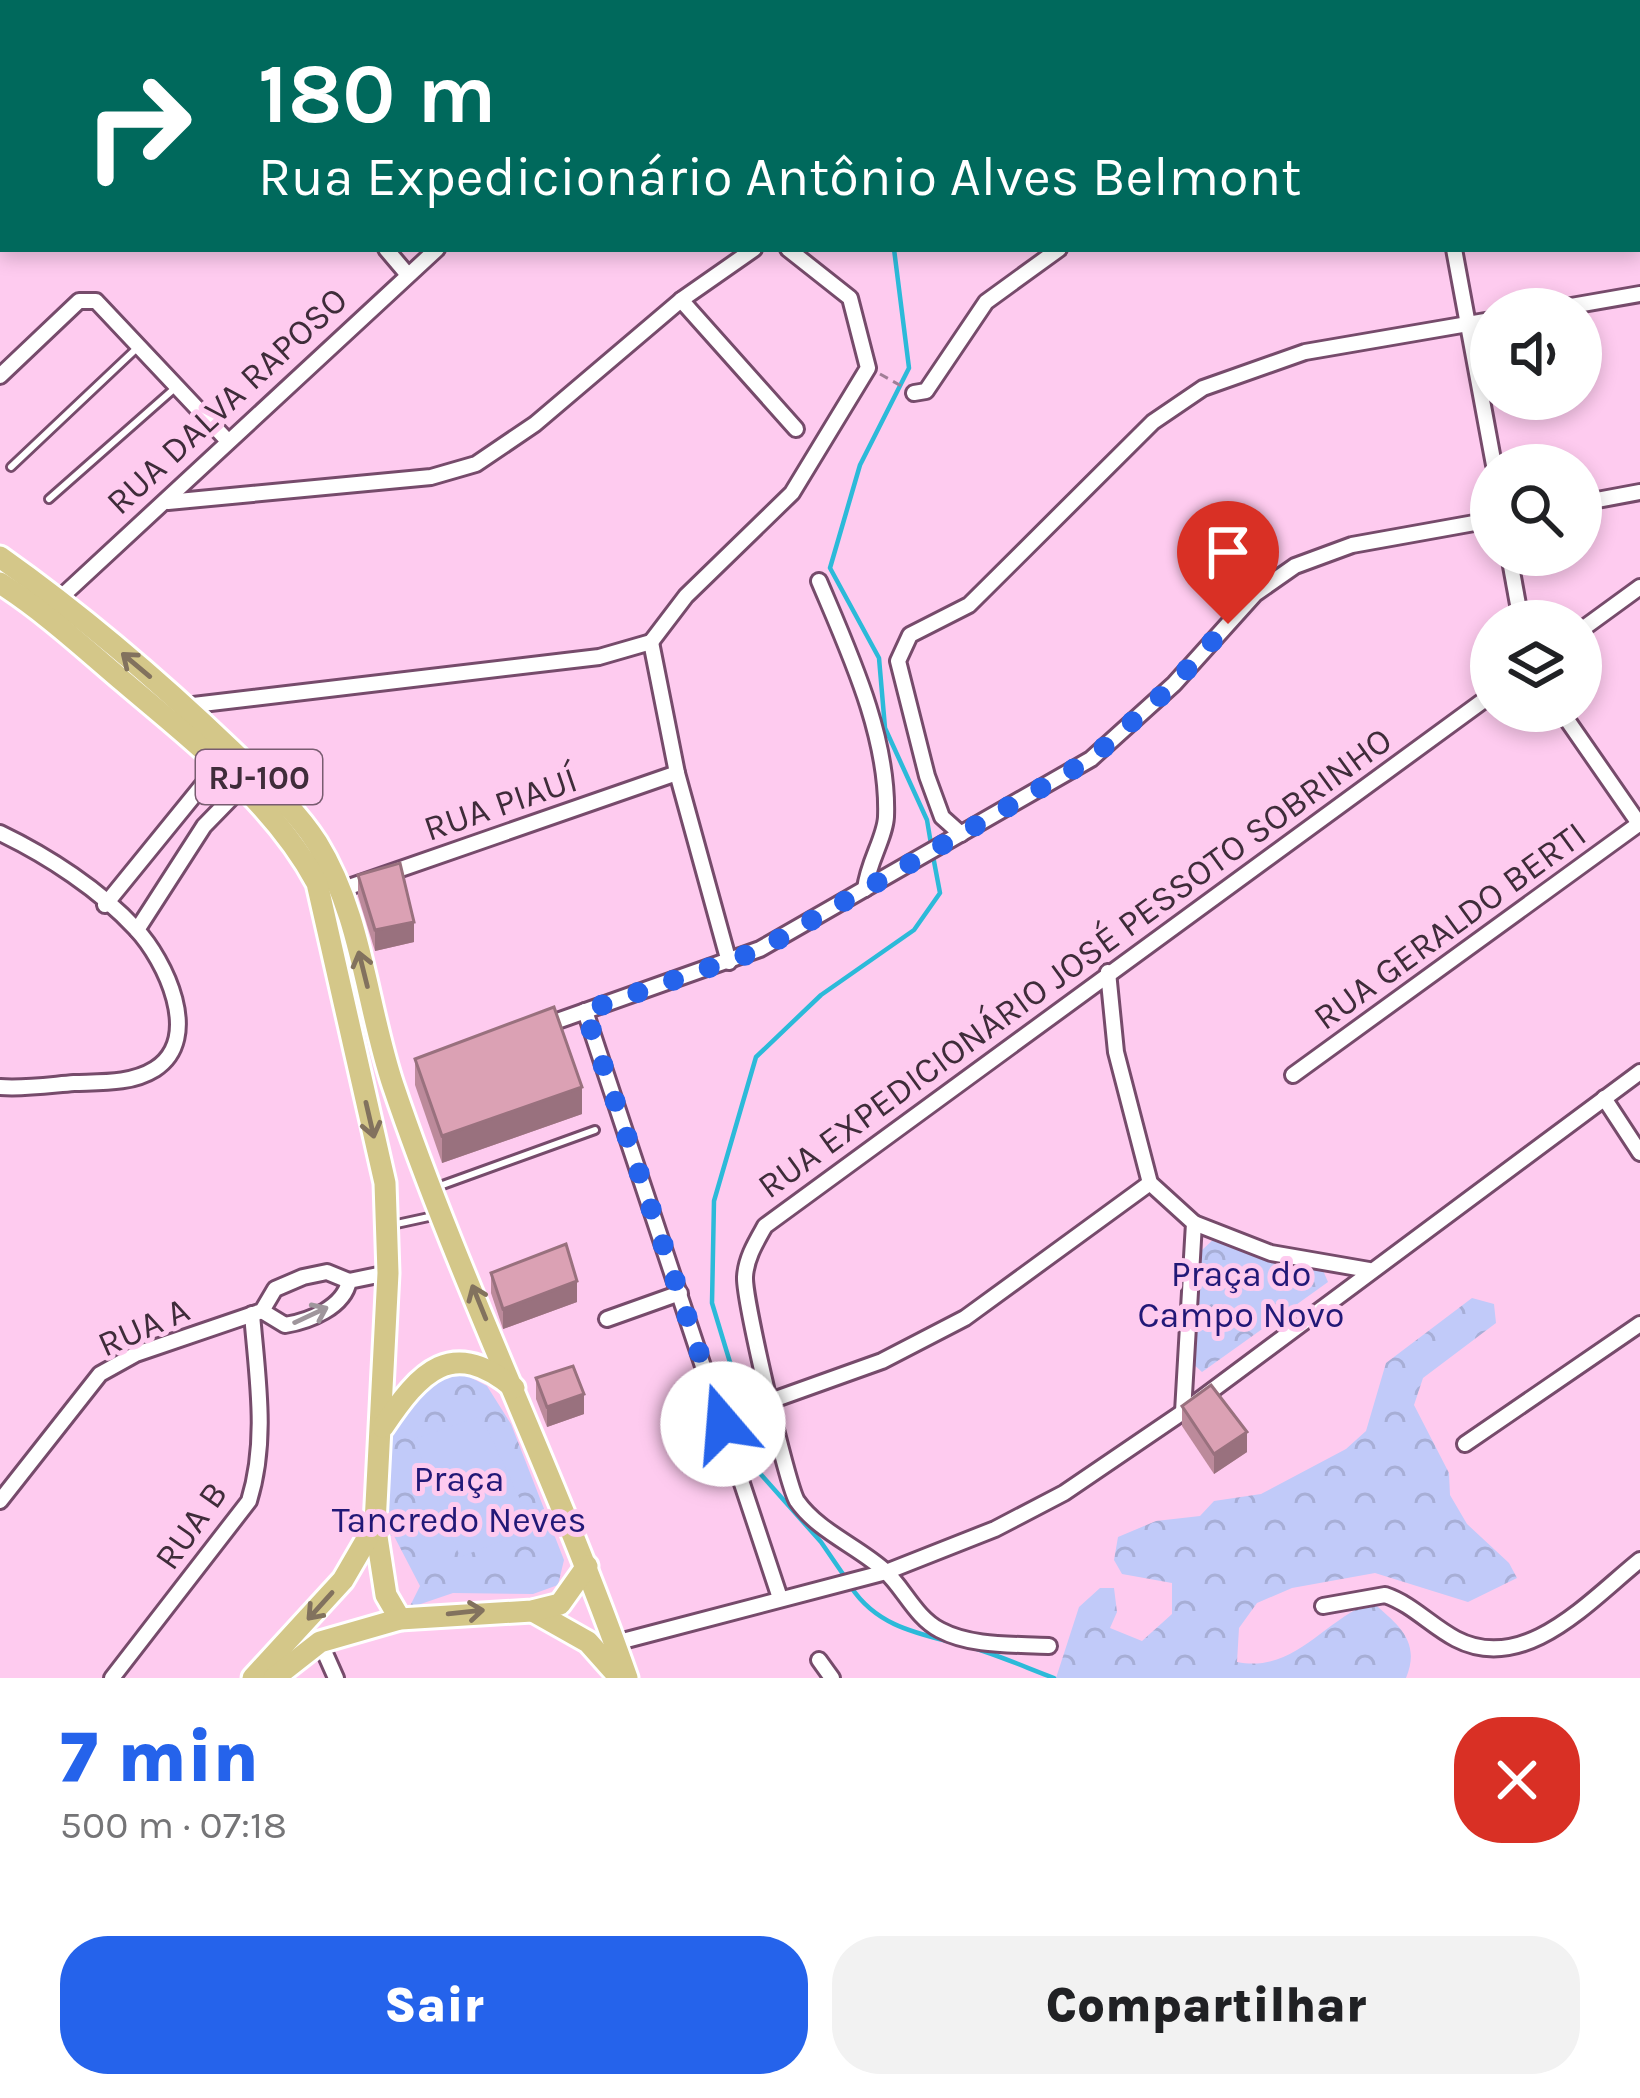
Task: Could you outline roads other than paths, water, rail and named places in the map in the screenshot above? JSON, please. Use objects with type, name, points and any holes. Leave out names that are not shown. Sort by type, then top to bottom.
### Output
[{"type":"main road","name":"RJ-100","points":[[0,557],[59,599],[185,706],[280,796],[314,839],[343,889],[430,1179],[587,1566],[623,1678]]},
{"type":"main road","name":"RJ-100","points":[[0,583],[242,788],[295,844],[316,883],[385,1183],[388,1273],[375,1524],[386,1595],[400,1618]]},
{"type":"main road","points":[[385,1183],[404,1161],[430,1179]]},
{"type":"main road","points":[[382,1427],[422,1375],[439,1365],[463,1362],[490,1370],[514,1388]]},
{"type":"main road","points":[[253,1678],[343,1580],[375,1524]]},
{"type":"main road","points":[[274,1678],[320,1642],[400,1618],[532,1611],[560,1604],[587,1566]]},
{"type":"main road","name":"RJ-100","points":[[532,1611],[588,1642],[623,1678]]},
{"type":"street","points":[[389,252],[409,274]]},
{"type":"street","name":"RUA DALVA RAPOSO","points":[[59,599],[168,502],[226,439],[434,252]]},
{"type":"street","points":[[168,502],[411,480],[476,464],[535,424],[681,300],[750,252]]},
{"type":"street","points":[[185,706],[599,656],[651,642],[686,596],[792,493],[868,368],[850,298],[829,276],[793,252]]},
{"type":"street","points":[[914,393],[926,391],[986,302],[1055,252]]},
{"type":"street","points":[[1455,252],[1490,444]]},
{"type":"street","points":[[1602,301],[1640,294]]},
{"type":"street","points":[[0,376],[86,299],[96,301],[226,439]]},
{"type":"street","points":[[681,300],[796,429]]},
{"type":"street","points":[[958,836],[942,817],[927,776],[898,661],[910,635],[969,605],[1153,422],[1203,388],[1305,352],[1470,324]]},
{"type":"street","points":[[1602,499],[1640,492]]},
{"type":"street","points":[[521,1035],[729,962],[787,936],[1091,759],[1174,684],[1255,594],[1295,566],[1352,545],[1470,524]]},
{"type":"street","points":[[819,581],[856,671],[876,748],[886,819],[868,860],[866,889]]},
{"type":"street","points":[[1602,615],[1640,587]]},
{"type":"street","points":[[651,642],[677,773],[729,962]]},
{"type":"street","name":"RUA EXPEDICIONÁRIO JOSÉ PESSOTO SOBRINHO","points":[[1049,1646],[962,1640],[936,1629],[886,1572],[798,1502],[784,1476],[773,1400],[746,1304],[745,1274],[765,1226],[1470,710]]},
{"type":"street","points":[[1576,732],[1640,824]]},
{"type":"street","points":[[105,905],[218,766]]},
{"type":"street","name":"RUA PIAUÍ","points":[[343,889],[677,773]]},
{"type":"street","points":[[137,929],[204,826],[242,788]]},
{"type":"street","name":"RUA GERALDO BERTI","points":[[1293,1075],[1640,824]]},
{"type":"street","points":[[0,833],[45,855],[137,929],[170,982],[178,1019],[173,1045],[159,1067],[131,1080],[0,1087]]},
{"type":"street","points":[[1108,972],[1116,1052],[1150,1184],[1194,1223],[1271,1252],[1369,1270]]},
{"type":"street","points":[[585,1011],[780,1598]]},
{"type":"street","points":[[615,1643],[886,1572],[995,1529],[1064,1493],[1183,1412],[1640,1072]]},
{"type":"street","points":[[1604,1098],[1640,1153]]},
{"type":"street","points":[[773,1400],[882,1361],[964,1318],[1150,1184]]},
{"type":"street","points":[[1183,1412],[1194,1223]]},
{"type":"street","name":"RUA A","points":[[0,1501],[100,1374],[136,1354],[257,1312],[275,1288],[303,1277],[326,1272],[349,1281]]},
{"type":"street","points":[[257,1312],[285,1325],[303,1322],[337,1302],[349,1281],[388,1273]]},
{"type":"street","points":[[607,1319],[680,1293]]},
{"type":"street","name":"RUA B","points":[[112,1678],[248,1501],[258,1472],[257,1312]]},
{"type":"street","points":[[1465,1444],[1640,1324]]},
{"type":"street","points":[[1323,1606],[1385,1594],[1454,1638],[1482,1650],[1508,1649],[1549,1633],[1640,1560]]},
{"type":"street","points":[[320,1642],[337,1678]]},
{"type":"street","points":[[819,1660],[832,1678]]},
{"type":"lane","points":[[11,467],[140,346]]},
{"type":"lane","points":[[49,499],[178,386]]},
{"type":"lane","points":[[430,1179],[595,1130]]},
{"type":"lane","points":[[388,1226],[444,1214]]},
{"type":"waterway","points":[[894,252],[909,368],[860,465],[830,568],[879,658],[885,728],[927,820],[931,844]]},
{"type":"waterway","points":[[845,1577],[821,1542],[748,1460],[739,1392],[712,1303],[714,1201],[756,1057],[821,995],[914,930],[940,893],[933,856]]},
{"type":"waterway","points":[[851,1587],[893,1624],[1054,1678]]},
{"type":"park label","name":"Praça do Campo Novo","points":[[1241,1294]]},
{"type":"park label","name":"Praça Tancredo Neves","points":[[459,1498]]}]
